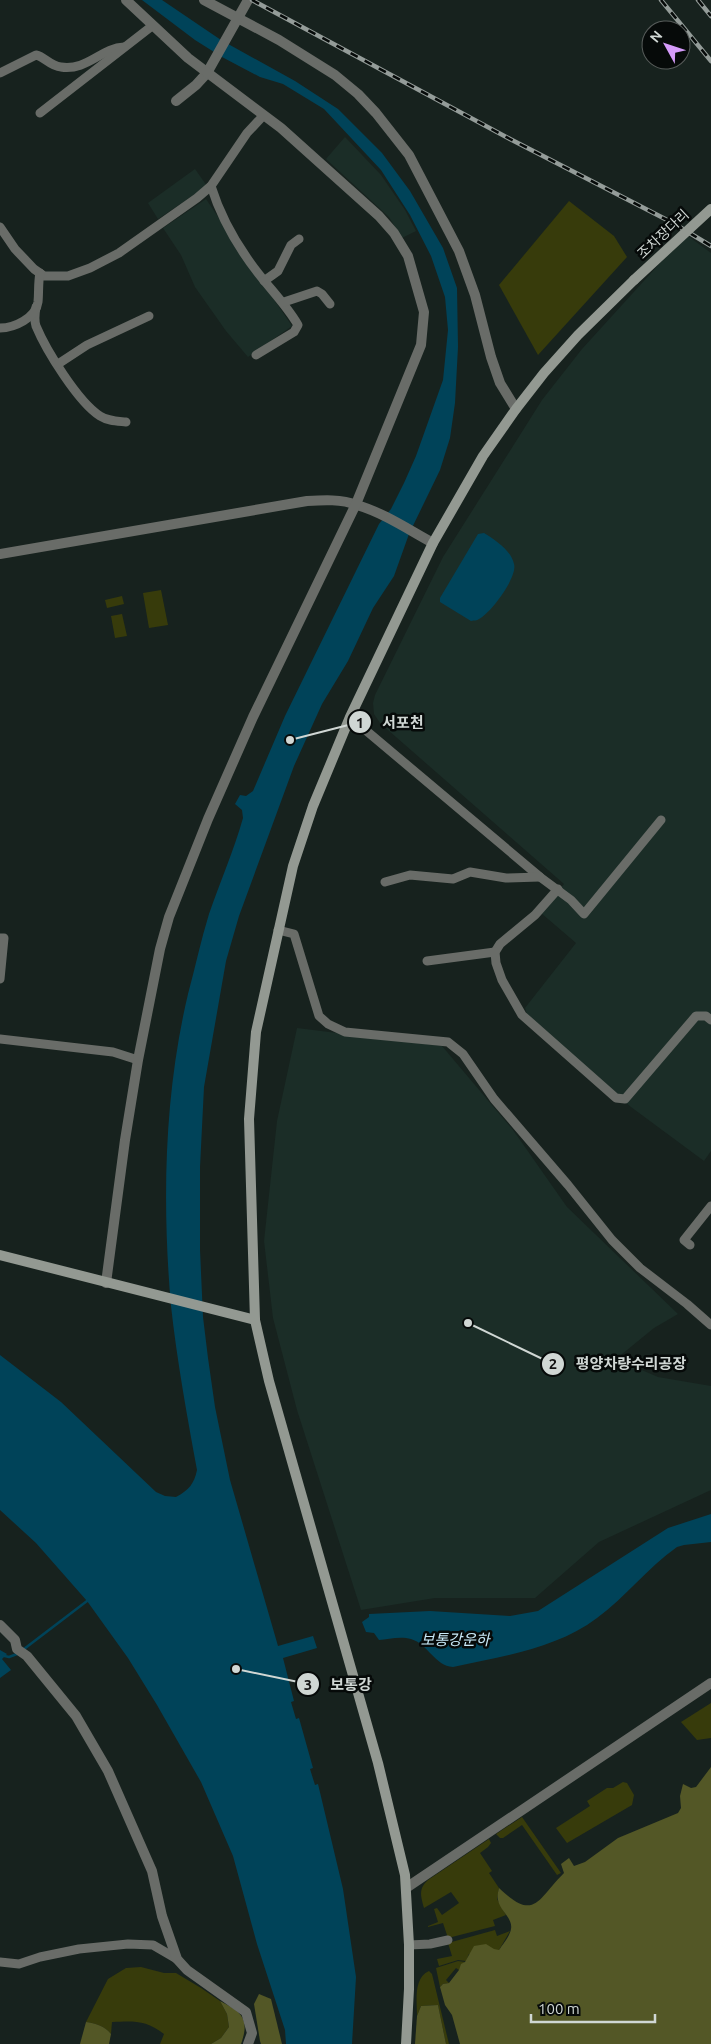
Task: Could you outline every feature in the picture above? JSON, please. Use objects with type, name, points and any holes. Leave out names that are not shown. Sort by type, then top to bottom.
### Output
[{"type":"main road","name":"조차장다리","points":[[406,2044],[409,1945],[406,1888],[378,1763],[269,1381],[255,1320],[249,1119],[256,1032],[293,866],[313,806],[350,717],[433,543],[484,456],[516,409],[544,373],[578,335],[634,280],[711,209]]},
{"type":"main road","points":[[0,1255],[255,1320]]},
{"type":"street","points":[[106,1283],[124,1140],[160,948],[188,867],[253,717],[356,504],[421,345],[424,312],[408,256],[394,233],[379,216],[296,141],[207,73],[152,26],[126,0]]},
{"type":"street","points":[[204,0],[279,40],[335,75],[358,94],[376,113],[409,155],[459,251],[475,295],[491,357],[500,383],[516,409]]},
{"type":"street","points":[[176,101],[196,85],[207,73],[248,0]]},
{"type":"street","points":[[40,113],[152,26]]},
{"type":"street","points":[[0,73],[36,55],[52,65],[77,67],[115,48],[125,47]]},
{"type":"street","points":[[0,227],[15,249],[44,276],[68,276],[90,268],[119,254],[211,186],[247,133],[263,116]]},
{"type":"street","points":[[211,186],[218,208],[233,237],[264,280],[284,302],[298,325],[294,332],[256,355]]},
{"type":"street","points":[[264,280],[278,271],[291,246],[299,239]]},
{"type":"street","points":[[40,273],[37,287],[36,326],[67,381],[87,405],[99,415],[109,420],[126,422]]},
{"type":"street","points":[[284,302],[317,291],[330,304]]},
{"type":"street","points":[[0,328],[17,325],[28,317],[36,307]]},
{"type":"street","points":[[58,364],[87,345],[149,316]]},
{"type":"street","points":[[0,554],[307,501],[330,500],[356,504],[433,543]]},
{"type":"street","points":[[350,717],[540,877],[572,900],[584,914],[662,820]]},
{"type":"street","points":[[385,882],[410,875],[453,879],[470,872],[506,878],[540,877]]},
{"type":"street","points":[[558,889],[535,915],[500,944],[495,952],[496,963],[502,980],[522,1015],[616,1098],[625,1099],[696,1016],[706,1016],[711,1020]]},
{"type":"street","points":[[278,930],[294,934],[319,1016],[328,1024],[345,1032],[448,1042],[462,1054],[494,1100],[568,1185],[612,1240],[640,1268],[688,1304],[711,1325]]},
{"type":"street","points":[[0,938],[4,938],[0,979]]},
{"type":"street","points":[[427,961],[495,952]]},
{"type":"street","points":[[0,1039],[113,1052],[138,1060]]},
{"type":"street","points":[[690,1245],[684,1240],[711,1206]]},
{"type":"street","points":[[0,1625],[15,1640],[21,1651],[76,1716],[108,1771],[152,1871],[162,1916],[177,1960]]},
{"type":"street","points":[[406,1888],[711,1683]]},
{"type":"street","points":[[409,1945],[430,1944],[448,1940]]},
{"type":"street","points":[[0,1962],[19,1964],[40,1957],[79,1949],[128,1944],[152,1945],[177,1960],[187,1970],[246,2012],[252,2033],[248,2044]]},
{"type":"shaded area","points":[[345,137],[381,175],[405,210],[416,231],[402,238],[389,217],[326,159]]},
{"type":"shaded area","points":[[195,169],[207,186],[158,219],[148,203]]},
{"type":"shaded area","points":[[206,199],[292,326],[248,357],[226,331],[195,287],[181,255],[163,228]]},
{"type":"shaded area","points":[[688,236],[711,253],[711,1151],[704,1161],[631,1107],[528,1017],[525,1008],[576,943],[541,913],[564,884],[380,723],[374,714],[373,703],[375,695],[443,557],[542,400],[582,349],[662,261]]},
{"type":"shaded area","points":[[297,1028],[442,1046],[513,1130],[567,1207],[678,1314],[654,1328],[616,1359],[658,1377],[711,1386],[711,1490],[599,1542],[535,1598],[435,1598],[361,1610],[297,1410],[273,1318],[264,1241],[277,1121]]},
{"type":"green space","points":[[569,201],[614,236],[627,257],[538,355],[499,285]]},
{"type":"green space","points":[[161,590],[168,625],[149,628],[143,593]]},
{"type":"green space","points":[[122,596],[124,604],[107,608],[105,600]]},
{"type":"green space","points":[[122,614],[127,636],[115,638],[111,616]]},
{"type":"green space","points":[[711,1703],[711,1738],[697,1740],[681,1722]]},
{"type":"green space","points":[[711,1767],[711,2044],[460,2044],[452,2015],[445,2005],[440,1987],[443,1984],[449,1983],[459,1970],[461,1964],[465,1962],[474,1946],[486,1944],[499,1950],[508,1937],[511,1925],[499,1904],[499,1888],[521,1904],[535,1903],[541,1899],[564,1873],[561,1864],[569,1858],[574,1866],[585,1862],[618,1838],[678,1813],[681,1808],[680,1796],[683,1784],[691,1788],[696,1787]]},
{"type":"green space","points":[[623,1782],[627,1783],[634,1795],[632,1805],[567,1843],[556,1828],[590,1806],[587,1801],[607,1788],[613,1788]]},
{"type":"green space","points":[[522,1817],[561,1873],[557,1875],[522,1825],[503,1838],[496,1834]]},
{"type":"green space","points":[[489,1839],[491,1843],[480,1853],[492,1871],[489,1873],[499,1888],[497,1899],[506,1915],[493,1920],[495,1926],[448,1938],[443,1923],[428,1926],[438,1922],[434,1909],[437,1908],[442,1915],[459,1903],[451,1892],[424,1908],[421,1896],[423,1886],[428,1880]]},
{"type":"green space","points":[[495,1930],[497,1936],[510,1931],[499,1950],[469,1954],[466,1961],[458,1960],[439,1966],[437,1959],[452,1956],[448,1943]]},
{"type":"green space","points":[[458,1961],[465,1962],[459,1970],[456,1968],[446,1980],[449,1983],[443,1984],[440,1987],[436,1968]]},
{"type":"green space","points":[[141,1967],[164,1973],[176,1973],[220,2001],[227,2014],[229,2027],[221,2038],[211,2044],[160,2044],[164,2034],[145,2024],[112,2022],[111,2034],[100,2025],[86,2022],[108,1979],[126,1968]]},
{"type":"green space","points":[[429,1971],[432,1974],[449,2044],[446,2044],[438,2005],[421,2006],[417,2016],[418,1985],[420,1979]]},
{"type":"green space","points":[[259,1994],[271,1999],[282,2044],[261,2044],[254,2004]]},
{"type":"green space","points":[[220,2001],[234,2009],[242,2017],[245,2028],[241,2044],[211,2044],[221,2038],[229,2027],[227,2014]]},
{"type":"green space","points":[[438,2005],[446,2044],[415,2044],[417,2016],[421,2006]]},
{"type":"green space","points":[[86,2022],[100,2025],[109,2031],[111,2034],[109,2044],[80,2044]]},
{"type":"water","points":[[142,0],[162,0],[221,40],[295,81],[338,109],[382,153],[410,191],[443,248],[457,288],[458,347],[455,403],[450,438],[440,470],[409,534],[394,576],[373,608],[348,661],[322,704],[294,766],[239,916],[226,961],[204,1087],[200,1167],[200,1250],[203,1317],[215,1407],[230,1480],[278,1646],[313,1636],[317,1648],[283,1658],[294,1701],[291,1702],[296,1719],[299,1718],[313,1768],[310,1769],[315,1785],[318,1784],[343,1889],[356,1977],[352,2044],[286,2044],[285,2030],[257,1944],[233,1856],[201,1782],[128,1658],[87,1601],[36,1543],[0,1510],[0,1355],[61,1402],[156,1492],[165,1496],[176,1497],[188,1489],[194,1479],[197,1470],[179,1368],[171,1306],[166,1228],[167,1149],[170,1110],[180,1032],[188,994],[209,914],[243,818],[242,810],[235,804],[240,795],[246,796],[253,791],[285,716],[379,524],[391,509],[404,483],[416,456],[443,380],[448,330],[445,297],[431,256],[410,215],[381,170],[324,109],[283,84],[260,77],[222,57],[195,40]]},
{"type":"water","points":[[484,533],[498,542],[510,554],[514,570],[508,586],[496,603],[484,616],[471,621],[440,602],[440,598],[478,534]]},
{"type":"water","name":"보통강운하","points":[[711,1514],[711,1542],[677,1547],[597,1618],[581,1629],[564,1637],[528,1650],[453,1667],[447,1666],[436,1659],[422,1645],[411,1639],[379,1640],[374,1633],[366,1632],[362,1622],[369,1617],[369,1614],[430,1611],[510,1616],[538,1611],[668,1528]]},
{"type":"water","points":[[0,1650],[7,1654],[2,1659],[11,1670],[0,1678]]},
{"type":"waterway","points":[[24,1649],[87,1601]]},
{"type":"waterway","points":[[0,1655],[9,1657],[17,1654]]},
{"type":"railway","points":[[252,0],[510,139],[673,223],[711,246]]},
{"type":"railway","points":[[661,0],[711,61]]},
{"type":"railway","points":[[698,0],[711,16]]},
{"type":"place","name":"서포천","points":[[290,740]]},
{"type":"place","name":"평양차량수리공장","points":[[468,1323]]},
{"type":"place","name":"보통강","points":[[236,1669]]}]
